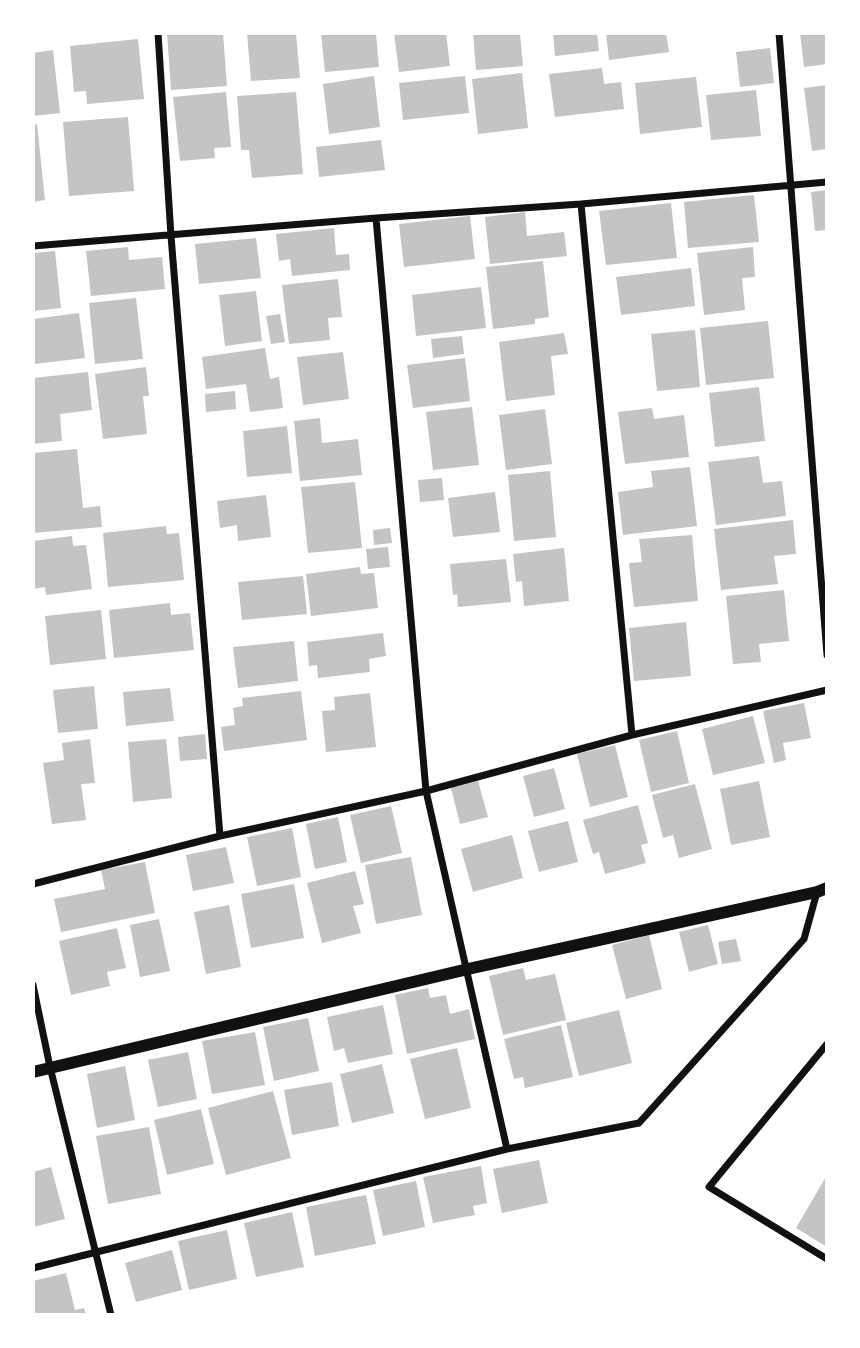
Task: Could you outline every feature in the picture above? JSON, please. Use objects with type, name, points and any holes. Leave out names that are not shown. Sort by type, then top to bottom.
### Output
[{"type":"street","points":[[158,33],[171,236],[220,836]]},
{"type":"street","points":[[779,33],[827,655]]},
{"type":"street","points":[[33,246],[582,204],[827,182]]},
{"type":"street","points":[[582,204],[632,735]]},
{"type":"street","points":[[376,218],[426,791],[508,1149]]},
{"type":"street","points":[[33,884],[220,836],[426,791],[632,735],[827,690]]},
{"type":"street","points":[[33,1072],[468,969],[822,890]]},
{"type":"street","points":[[33,1268],[508,1149],[639,1123],[804,939],[822,890]]},
{"type":"street","points":[[33,985],[50,1067],[111,1315]]},
{"type":"street","points":[[827,1044],[709,1187],[827,1259]]},
{"type":"building","points":[[167,33],[223,33],[227,86],[171,90]]},
{"type":"building","points":[[247,33],[296,33],[300,78],[251,81]]},
{"type":"building","points":[[321,33],[376,34],[379,67],[325,72]]},
{"type":"building","points":[[394,33],[446,33],[450,66],[399,72]]},
{"type":"building","points":[[473,33],[520,33],[523,66],[476,70]]},
{"type":"building","points":[[553,33],[597,33],[599,51],[555,56]]},
{"type":"building","points":[[606,33],[666,33],[669,52],[609,60]]},
{"type":"building","points":[[800,33],[827,33],[827,64],[804,67]]},
{"type":"building","points":[[138,39],[144,99],[87,104],[86,91],[74,92],[70,46]]},
{"type":"building","points":[[770,48],[774,83],[740,87],[736,52]]},
{"type":"building","points":[[53,50],[60,113],[33,116],[33,53]]},
{"type":"building","points":[[602,68],[604,84],[621,82],[624,109],[555,117],[549,74]]},
{"type":"building","points":[[522,73],[528,128],[478,134],[472,79]]},
{"type":"building","points":[[374,76],[380,127],[329,134],[323,84]]},
{"type":"building","points":[[465,76],[469,113],[403,120],[399,83]]},
{"type":"building","points":[[696,77],[702,127],[640,134],[635,83]]},
{"type":"building","points":[[827,85],[827,149],[812,151],[804,88]]},
{"type":"building","points":[[756,90],[761,136],[711,140],[706,95]]},
{"type":"building","points":[[226,92],[231,147],[214,148],[215,158],[180,161],[173,97]]},
{"type":"building","points":[[296,92],[303,174],[252,178],[249,150],[241,150],[237,96]]},
{"type":"building","points":[[128,117],[134,191],[69,196],[63,122]]},
{"type":"building","points":[[37,124],[45,200],[33,202],[33,125]]},
{"type":"building","points":[[381,140],[385,170],[319,177],[316,147]]},
{"type":"building","points":[[827,190],[827,230],[815,231],[811,192]]},
{"type":"building","points":[[754,195],[759,242],[688,248],[684,202]]},
{"type":"building","points":[[671,203],[677,258],[606,265],[599,211]]},
{"type":"building","points":[[525,212],[527,236],[564,232],[567,256],[490,264],[485,217]]},
{"type":"building","points":[[470,216],[475,259],[404,267],[399,224]]},
{"type":"building","points":[[334,228],[336,255],[349,254],[350,270],[292,276],[290,259],[279,261],[276,234]]},
{"type":"building","points":[[256,238],[261,278],[199,284],[195,244]]},
{"type":"building","points":[[128,247],[129,260],[162,257],[165,289],[91,296],[86,251]]},
{"type":"building","points":[[753,247],[755,277],[742,278],[745,310],[704,315],[697,253]]},
{"type":"building","points":[[55,251],[61,308],[33,311],[33,253]]},
{"type":"building","points":[[543,261],[549,317],[535,319],[535,324],[493,329],[486,267]]},
{"type":"building","points":[[691,268],[695,306],[621,315],[616,277]]},
{"type":"building","points":[[338,279],[342,317],[328,318],[330,340],[289,344],[282,285]]},
{"type":"building","points":[[481,287],[486,328],[416,336],[412,295]]},
{"type":"building","points":[[256,291],[262,341],[225,346],[219,295]]},
{"type":"building","points":[[136,298],[143,359],[95,364],[89,303]]},
{"type":"building","points":[[79,313],[85,358],[34,364],[33,319]]},
{"type":"building","points":[[280,314],[285,342],[271,344],[266,316]]},
{"type":"building","points":[[768,321],[774,378],[706,385],[700,328]]},
{"type":"building","points":[[695,330],[700,387],[657,391],[651,334]]},
{"type":"building","points":[[564,333],[568,354],[551,356],[555,395],[506,401],[499,342]]},
{"type":"building","points":[[462,336],[464,354],[433,358],[431,339]]},
{"type":"building","points":[[265,348],[270,379],[279,377],[283,408],[250,412],[246,384],[206,389],[202,357]]},
{"type":"building","points":[[343,352],[349,399],[303,405],[297,357]]},
{"type":"building","points":[[465,358],[470,401],[413,408],[407,365]]},
{"type":"building","points":[[146,367],[149,396],[143,396],[147,434],[103,439],[95,374]]},
{"type":"building","points":[[88,372],[92,410],[60,414],[62,441],[33,444],[33,378]]},
{"type":"building","points":[[759,387],[765,441],[715,447],[709,393]]},
{"type":"building","points":[[235,391],[236,409],[206,412],[205,394]]},
{"type":"building","points":[[472,407],[479,465],[433,470],[426,412]]},
{"type":"building","points":[[652,408],[654,419],[684,415],[689,457],[625,464],[618,412]]},
{"type":"building","points":[[545,409],[552,464],[506,470],[499,415]]},
{"type":"building","points":[[320,418],[322,443],[358,439],[362,475],[300,481],[294,421]]},
{"type":"building","points":[[287,426],[292,473],[247,477],[243,431]]},
{"type":"building","points":[[77,449],[83,508],[100,506],[102,527],[33,533],[33,453]]},
{"type":"building","points":[[759,456],[763,483],[782,481],[786,516],[716,525],[708,462]]},
{"type":"building","points":[[690,467],[697,526],[623,535],[618,492],[653,487],[651,471]]},
{"type":"building","points":[[550,471],[556,537],[514,541],[508,475]]},
{"type":"building","points":[[442,478],[444,500],[420,502],[418,480]]},
{"type":"building","points":[[355,482],[362,548],[308,553],[301,487]]},
{"type":"building","points":[[495,492],[500,532],[453,537],[448,498]]},
{"type":"building","points":[[266,495],[271,537],[238,541],[237,525],[220,528],[217,501]]},
{"type":"building","points":[[793,520],[796,554],[774,556],[778,584],[721,590],[714,529]]},
{"type":"building","points":[[166,526],[167,534],[179,533],[184,580],[108,587],[103,533]]},
{"type":"building","points":[[390,528],[392,543],[374,545],[373,530]]},
{"type":"building","points":[[692,535],[698,601],[634,607],[629,563],[642,562],[639,539]]},
{"type":"building","points":[[72,536],[73,546],[86,545],[92,589],[46,595],[45,587],[33,589],[33,541]]},
{"type":"building","points":[[388,547],[390,567],[368,569],[366,549]]},
{"type":"building","points":[[564,548],[569,601],[524,606],[522,581],[516,582],[513,554]]},
{"type":"building","points":[[506,559],[511,602],[458,607],[457,594],[453,595],[450,564]]},
{"type":"building","points":[[360,567],[361,574],[374,573],[378,608],[311,616],[306,574]]},
{"type":"building","points":[[303,576],[307,614],[242,620],[238,582]]},
{"type":"building","points":[[784,590],[789,641],[759,644],[761,662],[733,664],[726,596]]},
{"type":"building","points":[[170,603],[171,615],[190,613],[194,650],[114,658],[109,610]]},
{"type":"building","points":[[101,610],[106,659],[50,665],[45,616]]},
{"type":"building","points":[[686,622],[691,676],[634,681],[629,628]]},
{"type":"building","points":[[383,633],[386,656],[369,659],[370,672],[318,678],[317,665],[309,666],[307,642]]},
{"type":"building","points":[[294,641],[298,681],[238,688],[233,647]]},
{"type":"building","points":[[94,686],[98,729],[58,733],[53,690]]},
{"type":"building","points":[[170,688],[174,721],[126,726],[123,692]]},
{"type":"building","points":[[301,691],[307,740],[224,751],[221,727],[235,725],[233,708],[243,706],[242,698]]},
{"type":"building","points":[[370,693],[376,747],[326,752],[322,711],[335,710],[334,697]]},
{"type":"building","points":[[804,703],[811,738],[783,743],[786,760],[774,763],[763,711]]},
{"type":"building","points":[[753,716],[765,763],[713,775],[702,729]]},
{"type":"building","points":[[677,731],[689,783],[651,792],[639,740]]},
{"type":"building","points":[[205,734],[207,759],[180,761],[178,737]]},
{"type":"building","points":[[90,739],[95,783],[81,784],[86,820],[52,824],[43,763],[64,760],[62,743]]},
{"type":"building","points":[[166,739],[172,798],[133,802],[128,742]]},
{"type":"building","points":[[615,745],[628,797],[590,807],[577,754]]},
{"type":"building","points":[[554,768],[565,809],[534,817],[523,776]]},
{"type":"building","points":[[478,781],[488,817],[460,824],[451,788]]},
{"type":"building","points":[[759,781],[770,837],[731,845],[720,789]]},
{"type":"building","points":[[695,784],[712,849],[679,858],[673,835],[663,838],[652,795]]},
{"type":"building","points":[[638,805],[648,843],[641,845],[646,863],[605,874],[599,852],[593,854],[583,820]]},
{"type":"building","points":[[391,806],[402,853],[361,863],[350,815]]},
{"type":"building","points":[[338,817],[347,862],[315,869],[306,824]]},
{"type":"building","points":[[568,821],[578,862],[539,872],[528,831]]},
{"type":"building","points":[[292,828],[301,877],[257,886],[247,837]]},
{"type":"building","points":[[512,835],[523,878],[473,892],[461,849]]},
{"type":"building","points":[[226,847],[234,883],[193,891],[186,855]]},
{"type":"building","points":[[411,857],[422,915],[376,924],[365,865]]},
{"type":"building","points":[[145,862],[155,913],[61,932],[54,899],[105,889],[101,870]]},
{"type":"building","points":[[355,871],[364,904],[353,906],[361,933],[322,943],[307,883]]},
{"type":"building","points":[[294,884],[304,938],[251,948],[241,894]]},
{"type":"building","points":[[229,905],[241,967],[206,974],[194,912]]},
{"type":"building","points":[[159,919],[170,971],[140,977],[130,925]]},
{"type":"building","points":[[708,925],[718,964],[689,972],[679,932]]},
{"type":"building","points":[[117,928],[126,968],[107,972],[110,986],[71,995],[59,941]]},
{"type":"building","points":[[649,935],[662,989],[626,999],[612,945]]},
{"type":"building","points":[[736,939],[741,961],[722,964],[718,942]]},
{"type":"building","points":[[523,968],[526,980],[555,974],[566,1020],[503,1035],[489,976]]},
{"type":"building","points":[[428,988],[430,998],[446,995],[450,1014],[469,1009],[475,1039],[407,1054],[395,995]]},
{"type":"building","points":[[383,1005],[393,1054],[348,1063],[344,1048],[334,1051],[327,1017]]},
{"type":"building","points":[[619,1010],[632,1063],[579,1076],[566,1023]]},
{"type":"building","points":[[308,1018],[319,1071],[274,1081],[263,1027]]},
{"type":"building","points":[[561,1025],[573,1077],[525,1088],[523,1077],[514,1079],[504,1039]]},
{"type":"building","points":[[255,1032],[265,1085],[212,1094],[202,1041]]},
{"type":"building","points":[[457,1048],[471,1108],[425,1119],[410,1059]]},
{"type":"building","points":[[188,1052],[197,1099],[158,1107],[148,1060]]},
{"type":"building","points":[[382,1064],[394,1113],[352,1123],[340,1074]]},
{"type":"building","points":[[125,1066],[135,1120],[97,1128],[87,1074]]},
{"type":"building","points":[[332,1082],[339,1126],[292,1135],[284,1090]]},
{"type":"building","points":[[273,1091],[291,1158],[226,1175],[208,1108]]},
{"type":"building","points":[[201,1109],[214,1164],[167,1175],[154,1120]]},
{"type":"building","points":[[149,1127],[161,1194],[108,1204],[96,1136]]},
{"type":"building","points":[[539,1160],[548,1203],[502,1213],[493,1169]]},
{"type":"building","points":[[481,1166],[487,1203],[473,1206],[475,1215],[433,1223],[423,1177]]},
{"type":"building","points":[[51,1167],[65,1219],[33,1227],[33,1172]]},
{"type":"building","points":[[827,1175],[827,1247],[796,1228]]},
{"type":"building","points":[[416,1181],[425,1227],[383,1236],[373,1190]]},
{"type":"building","points":[[366,1195],[376,1244],[315,1256],[306,1207]]},
{"type":"building","points":[[292,1212],[304,1267],[256,1277],[244,1223]]},
{"type":"building","points":[[227,1230],[237,1279],[189,1290],[178,1241]]},
{"type":"building","points":[[172,1250],[182,1290],[136,1302],[125,1263]]},
{"type":"building","points":[[66,1273],[75,1310],[84,1308],[86,1315],[36,1315],[33,1281]]}]
